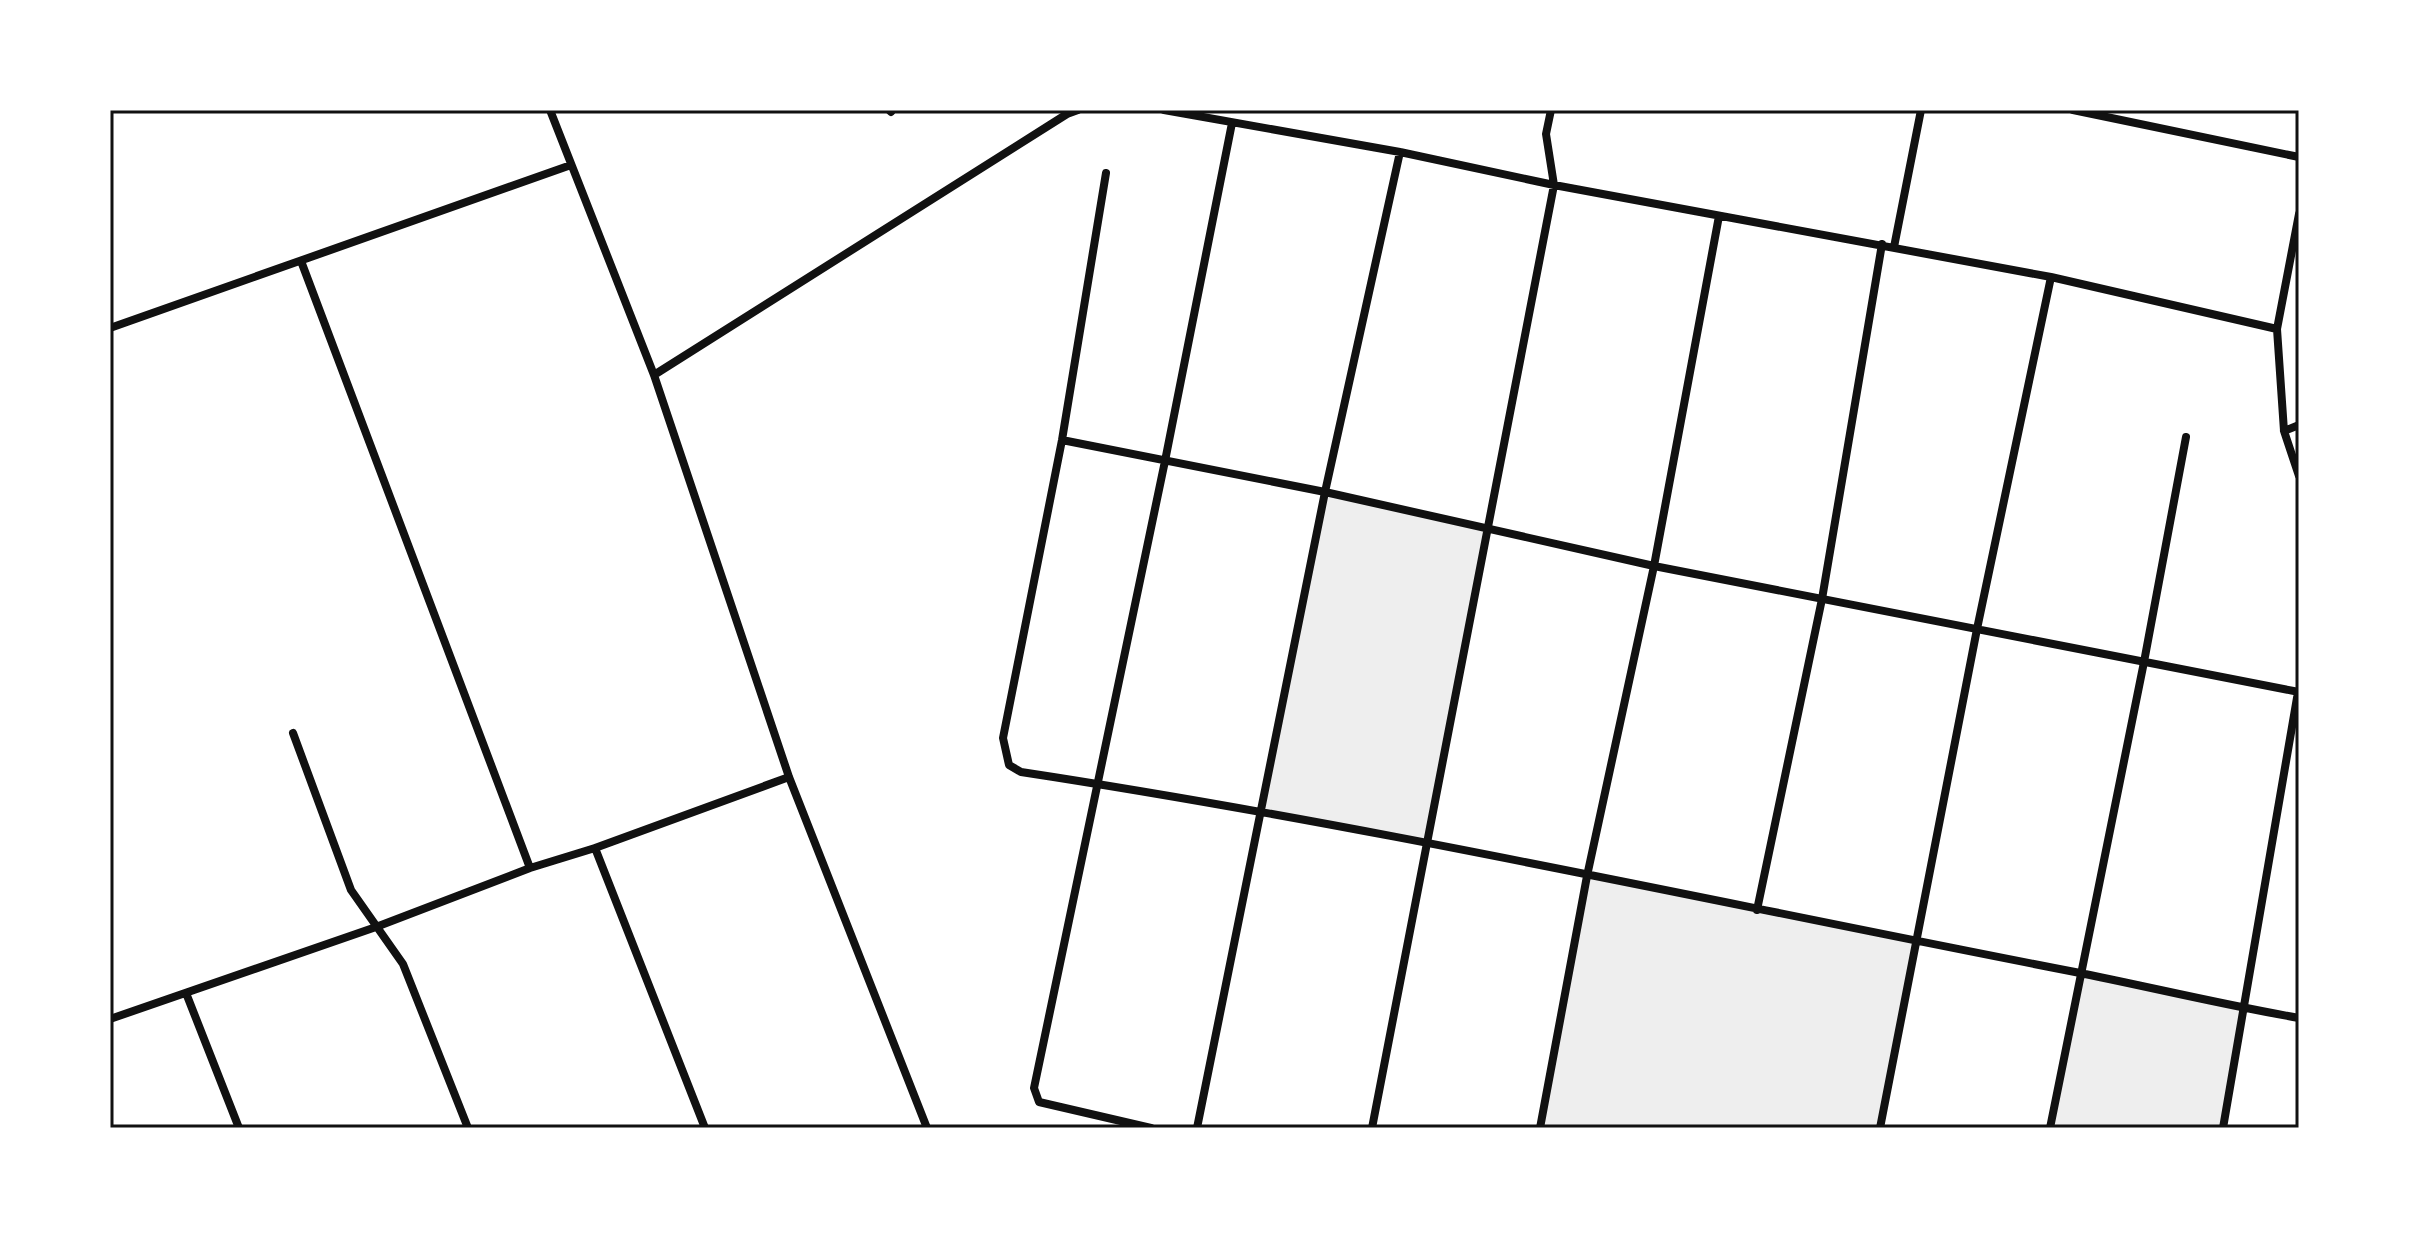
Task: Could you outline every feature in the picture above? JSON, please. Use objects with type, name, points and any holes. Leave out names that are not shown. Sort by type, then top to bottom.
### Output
[{"type":"street","points":[[550,110],[654,375],[789,777],[927,1128]]},
{"type":"street","points":[[654,375],[1067,114],[1078,110]]},
{"type":"street","points":[[1164,110],[2051,277],[2277,329]]},
{"type":"street","points":[[1372,1128],[1554,185],[1546,134],[1551,110]]},
{"type":"street","points":[[1894,247],[1921,110]]},
{"type":"street","points":[[2073,110],[2299,157]]},
{"type":"street","points":[[1151,1128],[1039,1102],[1034,1088],[1232,123]]},
{"type":"street","points":[[1197,1128],[1325,492],[1400,152]]},
{"type":"street","points":[[110,328],[571,165]]},
{"type":"street","points":[[1106,173],[1062,440],[1003,738],[1009,765],[1021,772],[1429,842],[2299,1018]]},
{"type":"street","points":[[2299,214],[2277,329],[2284,431],[2299,476]]},
{"type":"street","points":[[1540,1128],[1587,876],[1654,566],[1719,216]]},
{"type":"street","points":[[1757,910],[1822,599],[1882,244]]},
{"type":"street","points":[[301,261],[530,868]]},
{"type":"street","points":[[1880,1128],[1977,629],[2051,277]]},
{"type":"street","points":[[2284,431],[2299,425]]},
{"type":"street","points":[[2050,1128],[2186,437]]},
{"type":"street","points":[[1062,440],[1325,492],[1654,566],[2299,692],[2223,1128]]},
{"type":"street","points":[[293,733],[351,890],[403,964],[468,1128]]},
{"type":"street","points":[[110,1019],[376,927],[530,868],[595,848],[789,777]]},
{"type":"street","points":[[595,848],[705,1128]]},
{"type":"street","points":[[186,993],[239,1128]]},
{"type":"shaded area","points":[[1325,492],[1489,528],[1429,842],[1262,812]]},
{"type":"shaded area","points":[[1587,876],[1916,941],[1880,1128],[1540,1128]]},
{"type":"shaded area","points":[[2080,973],[2244,1009],[2223,1128],[2050,1128]]}]
